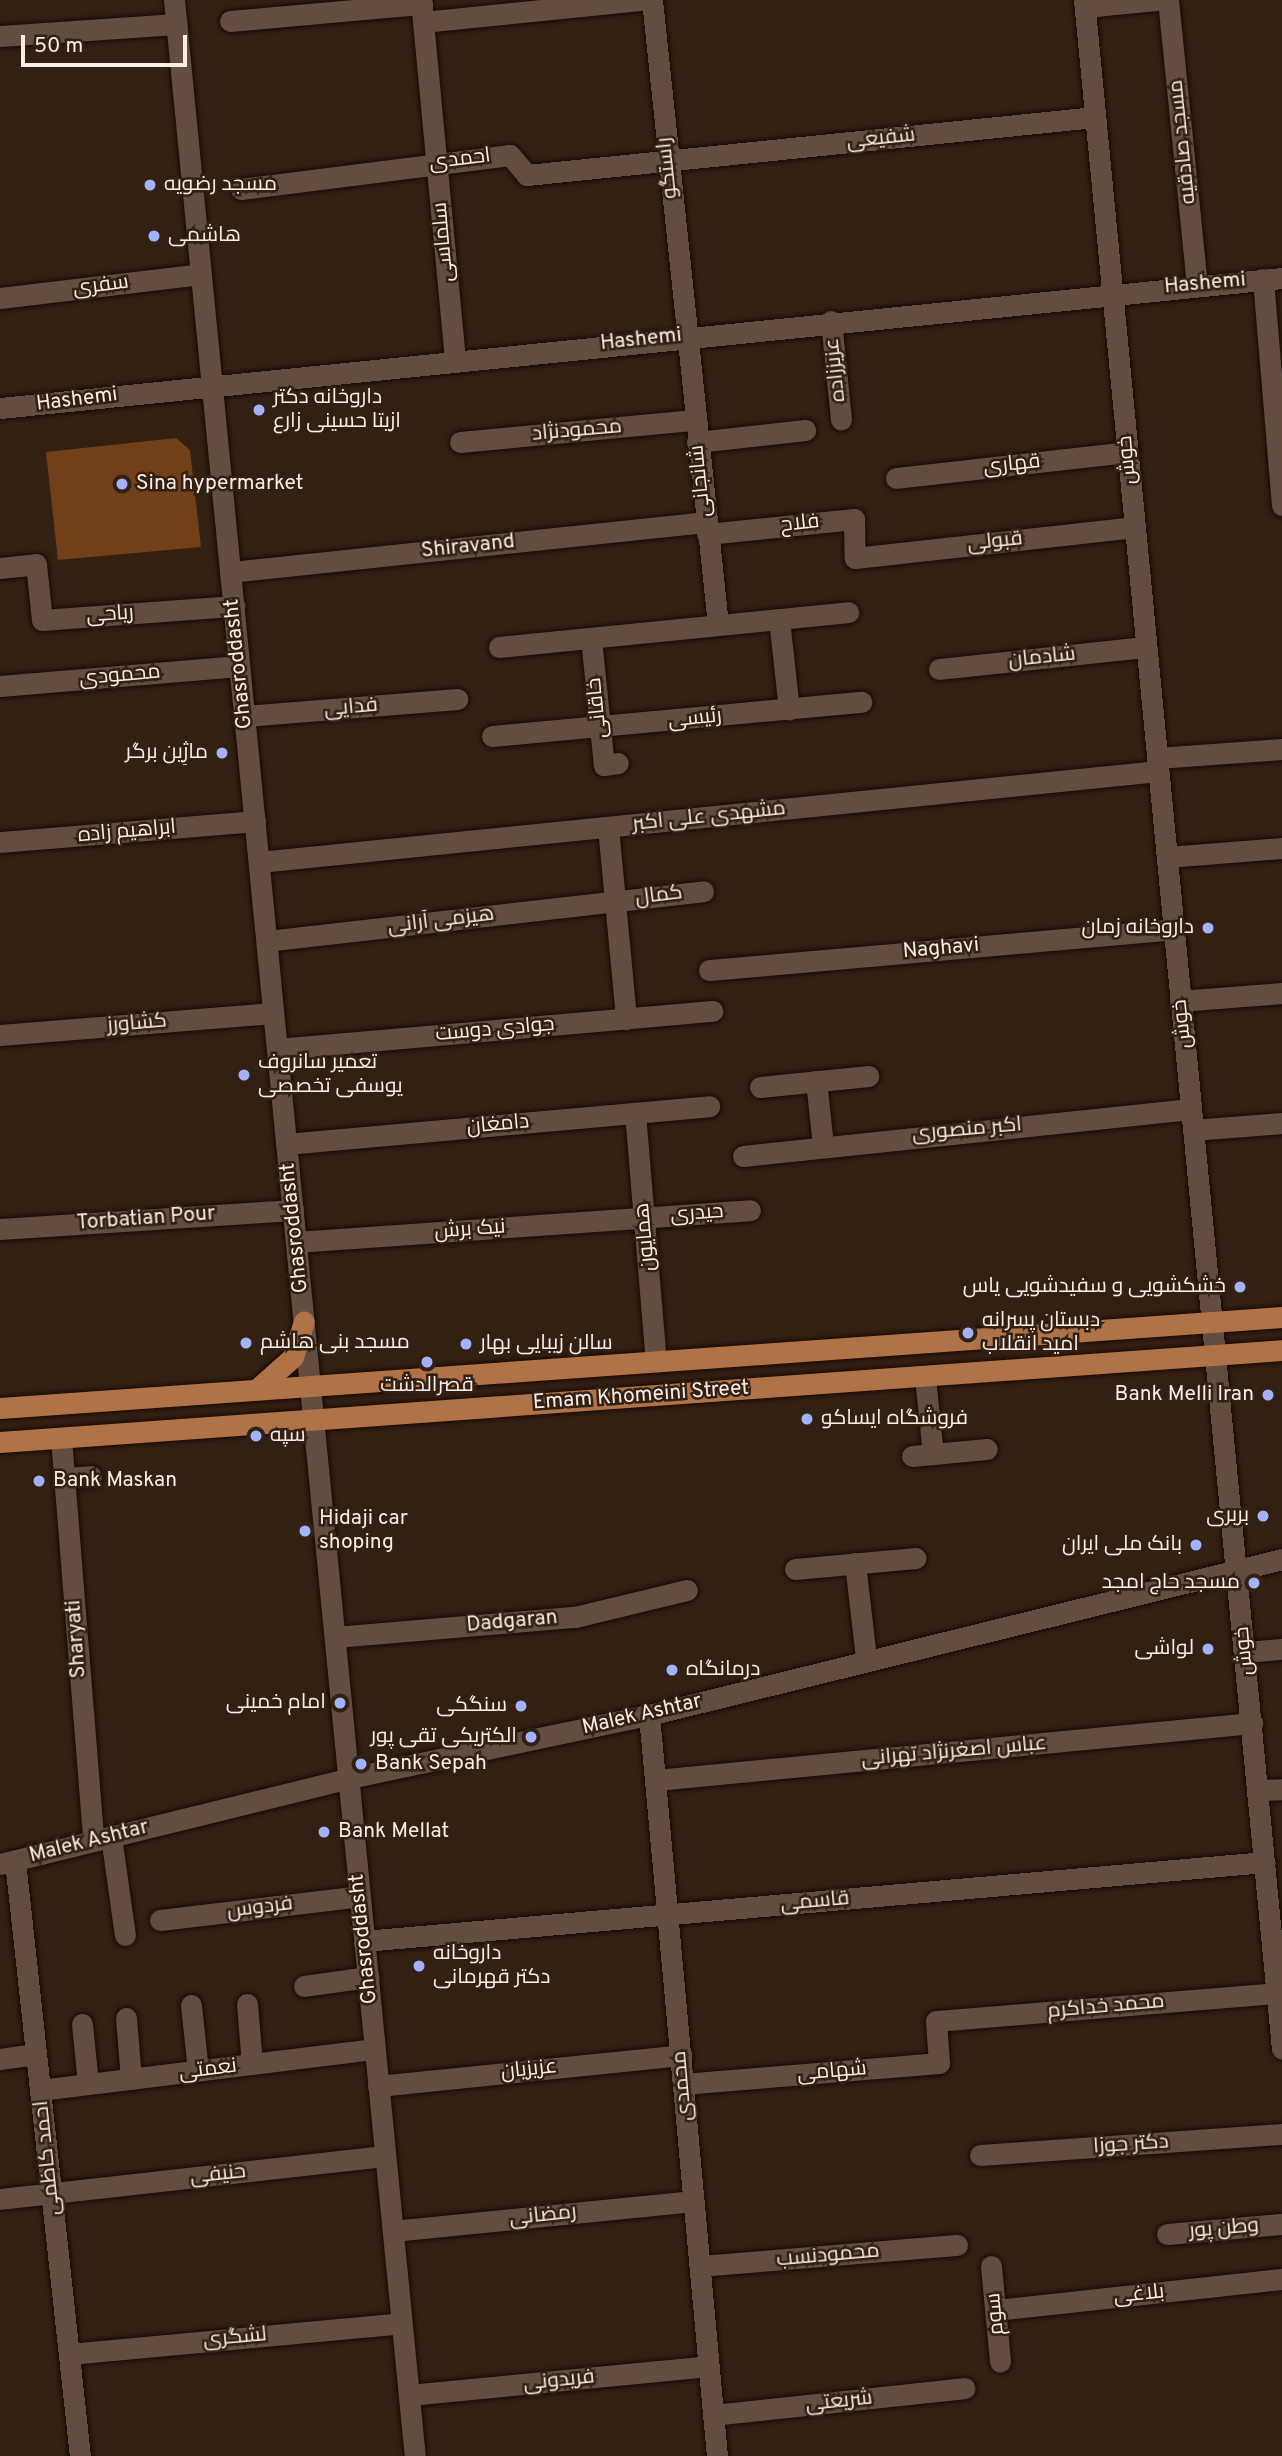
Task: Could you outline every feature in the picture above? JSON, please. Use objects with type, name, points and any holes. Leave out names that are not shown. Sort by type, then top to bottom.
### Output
[{"type":"main road","name":"Emam Khomeini Street","points":[[0,1408],[1282,1317]]},
{"type":"main road","points":[[256,1390],[293,1357],[304,1322]]},
{"type":"main road","name":"Emam Khomeini Street","points":[[0,1442],[1282,1349]]},
{"type":"street","name":"Ghasroddasht","points":[[174,0],[415,2456]]},
{"type":"street","points":[[230,21],[422,9],[639,0]]},
{"type":"street","name":"راستگو","points":[[652,0],[685,336]]},
{"type":"street","points":[[1084,3],[1156,0]]},
{"type":"street","name":"مسجد صادقیه","points":[[1168,0],[1197,285]]},
{"type":"street","name":"خوش","points":[[1084,3],[1265,1862],[1277,1948],[1277,1993],[1282,2048]]},
{"type":"street","name":"سلماسی","points":[[422,9],[455,359]]},
{"type":"street","points":[[0,36],[177,24]]},
{"type":"street","name":"شفیعی","points":[[668,160],[1095,117]]},
{"type":"street","name":"احمدی","points":[[241,189],[510,155],[527,175],[668,160]]},
{"type":"street","name":"سفری","points":[[0,298],[201,274]]},
{"type":"street","points":[[1272,279],[1282,505]]},
{"type":"street","name":"Hashemi","points":[[0,408],[1112,292],[1272,279]]},
{"type":"street","name":"عزیززاده","points":[[831,321],[841,419]]},
{"type":"street","name":"شانجانی","points":[[685,336],[718,625]]},
{"type":"street","name":"محمودنژاد","points":[[460,442],[694,420]]},
{"type":"street","points":[[697,442],[805,430]]},
{"type":"street","name":"قهاری","points":[[895,478],[1128,452]]},
{"type":"street","name":"فلاح","points":[[706,528],[854,519],[855,558]]},
{"type":"street","name":"قبولی","points":[[855,558],[1135,527]]},
{"type":"street","name":"Shiravand","points":[[230,572],[706,528]]},
{"type":"street","name":"ریاحی","points":[[0,568],[37,564],[42,620],[234,606]]},
{"type":"street","points":[[499,647],[848,612]]},
{"type":"street","points":[[779,619],[789,709]]},
{"type":"street","name":"خاقانی","points":[[591,638],[604,765],[618,763]]},
{"type":"street","name":"شادمان","points":[[939,669],[1146,647]]},
{"type":"street","name":"محمودی","points":[[0,686],[239,666]]},
{"type":"street","name":"فدایی","points":[[244,716],[457,699]]},
{"type":"street","name":"رئیسی","points":[[492,736],[862,702]]},
{"type":"street","name":"مشهدی علی اکبر","points":[[259,862],[608,827],[1282,749]]},
{"type":"street","name":"ابراهیم زاده","points":[[0,842],[255,821]]},
{"type":"street","points":[[608,827],[626,1019]]},
{"type":"street","points":[[1167,857],[1282,848]]},
{"type":"street","name":"کمال","points":[[615,901],[703,891]]},
{"type":"street","name":"هیزمی آرانی","points":[[267,941],[615,901]]},
{"type":"street","name":"Naghavi","points":[[709,970],[1174,929]]},
{"type":"street","points":[[1180,1001],[1282,993]]},
{"type":"street","name":"جوادی دوست","points":[[277,1049],[712,1011]]},
{"type":"street","name":"کشاورز","points":[[0,1035],[274,1013]]},
{"type":"street","points":[[760,1087],[868,1076]]},
{"type":"street","points":[[816,1081],[823,1145]]},
{"type":"street","name":"دامغان","points":[[286,1144],[709,1106]]},
{"type":"street","name":"همایون","points":[[635,1113],[656,1361]]},
{"type":"street","name":"اکبر منصوری","points":[[743,1156],[823,1145],[1192,1119],[1282,1123]]},
{"type":"street","name":"Torbatian Pour","points":[[0,1229],[293,1210]]},
{"type":"street","name":"حیدری","points":[[644,1218],[750,1210]]},
{"type":"street","name":"نیک برش","points":[[296,1242],[644,1218]]},
{"type":"street","points":[[925,1377],[922,1455],[988,1449]]},
{"type":"street","name":"Sharyati","points":[[61,1438],[102,1838]]},
{"type":"street","points":[[64,1478],[91,1476]]},
{"type":"street","points":[[795,1569],[915,1558]]},
{"type":"street","name":"Malek Ashtar","points":[[7,1862],[349,1778],[649,1716],[866,1658],[1282,1559]]},
{"type":"street","points":[[855,1563],[866,1658]]},
{"type":"street","name":"Dadgaran","points":[[335,1637],[575,1617],[687,1590]]},
{"type":"street","points":[[1245,1652],[1282,1649]]},
{"type":"street","name":"محمدی","points":[[649,1716],[717,2456]]},
{"type":"street","name":"عباس اصغرنژاد تهرانی","points":[[656,1780],[1252,1723]]},
{"type":"street","points":[[1258,1790],[1282,1789]]},
{"type":"street","points":[[102,1838],[125,1935]]},
{"type":"street","name":"احمد کاظمی","points":[[7,1862],[36,2054],[80,2456]]},
{"type":"street","name":"قاسمی","points":[[364,1941],[1265,1862]]},
{"type":"street","name":"فردوس","points":[[160,1920],[360,1896]]},
{"type":"street","points":[[304,1986],[368,1977]]},
{"type":"street","name":"محمد خداکرم","points":[[936,2021],[1277,1993]]},
{"type":"street","points":[[247,2004],[252,2064]]},
{"type":"street","points":[[191,2005],[198,2071]]},
{"type":"street","points":[[126,2018],[131,2079]]},
{"type":"street","name":"شهامی","points":[[683,2084],[939,2063],[936,2021]]},
{"type":"street","points":[[82,2024],[88,2084]]},
{"type":"street","name":"نعمتی","points":[[40,2090],[375,2049]]},
{"type":"street","points":[[0,2059],[36,2054]]},
{"type":"street","name":"عزیزیان","points":[[378,2086],[681,2055]]},
{"type":"street","name":"دکتر جوزا","points":[[980,2155],[1282,2134]]},
{"type":"street","name":"حنیفی","points":[[0,2199],[385,2156]]},
{"type":"street","name":"رمضانی","points":[[393,2231],[694,2201]]},
{"type":"street","name":"وطن پور","points":[[1167,2234],[1282,2224]]},
{"type":"street","name":"محمودنسب","points":[[699,2266],[957,2245]]},
{"type":"street","name":"سوم","points":[[991,2266],[1000,2362]]},
{"type":"street","name":"بلاغی","points":[[996,2310],[1282,2279]]},
{"type":"street","name":"لشگری","points":[[69,2354],[402,2323]]},
{"type":"street","name":"فریدونی","points":[[409,2395],[709,2366]]},
{"type":"street","name":"شریعتی","points":[[713,2416],[965,2388]]},
{"type":"building","name":"Sina hypermarket","points":[[176,438],[190,450],[201,547],[58,560],[46,452]]},
{"type":"place","name":"مسجد رضویه","points":[[150,185]]},
{"type":"place","name":"هاشمی","points":[[154,236]]},
{"type":"place","name":"داروخانه دکتر ازیتا حسینی زارع","points":[[259,410]]},
{"type":"place","name":"Sina hypermarket","points":[[122,484]]},
{"type":"place","name":"ماژِین برگر","points":[[222,753]]},
{"type":"place","name":"داروخانه زمان","points":[[1208,928]]},
{"type":"place","name":"تعمیر سانروف یوسفی تخصصی","points":[[244,1075]]},
{"type":"place","name":"خشکشویی و سفیدشویی یاس","points":[[1240,1287]]},
{"type":"place","name":"دبستان پسرانه امید انقلاب","points":[[968,1333]]},
{"type":"place","name":"مسجد بنی هاشم","points":[[246,1343]]},
{"type":"place","name":"سالن زیبایی بهار","points":[[466,1344]]},
{"type":"place","name":"قصرالدشت","points":[[427,1362]]},
{"type":"place","name":"Bank Melli Iran","points":[[1268,1395]]},
{"type":"place","name":"فروشگاه ایساکو","points":[[807,1419]]},
{"type":"place","name":"سپه","points":[[256,1436]]},
{"type":"place","name":"Bank Maskan","points":[[39,1481]]},
{"type":"place","name":"بربری","points":[[1263,1516]]},
{"type":"place","name":"Hidaji car shoping","points":[[305,1531]]},
{"type":"place","name":"بانک ملی ایران","points":[[1196,1545]]},
{"type":"place","name":"مسجد حاج امجد","points":[[1254,1583]]},
{"type":"place","name":"لواشی","points":[[1208,1649]]},
{"type":"place","name":"درمانگاه","points":[[672,1670]]},
{"type":"place","name":"امام خمینی","points":[[340,1703]]},
{"type":"place","name":"سنگکی","points":[[521,1706]]},
{"type":"place","name":"الکتریکی تقی پور","points":[[531,1737]]},
{"type":"place","name":"Bank Sepah","points":[[361,1764]]},
{"type":"place","name":"Bank Mellat","points":[[324,1832]]},
{"type":"place","name":"داروخانه دکتر قهرمانی","points":[[419,1966]]}]
